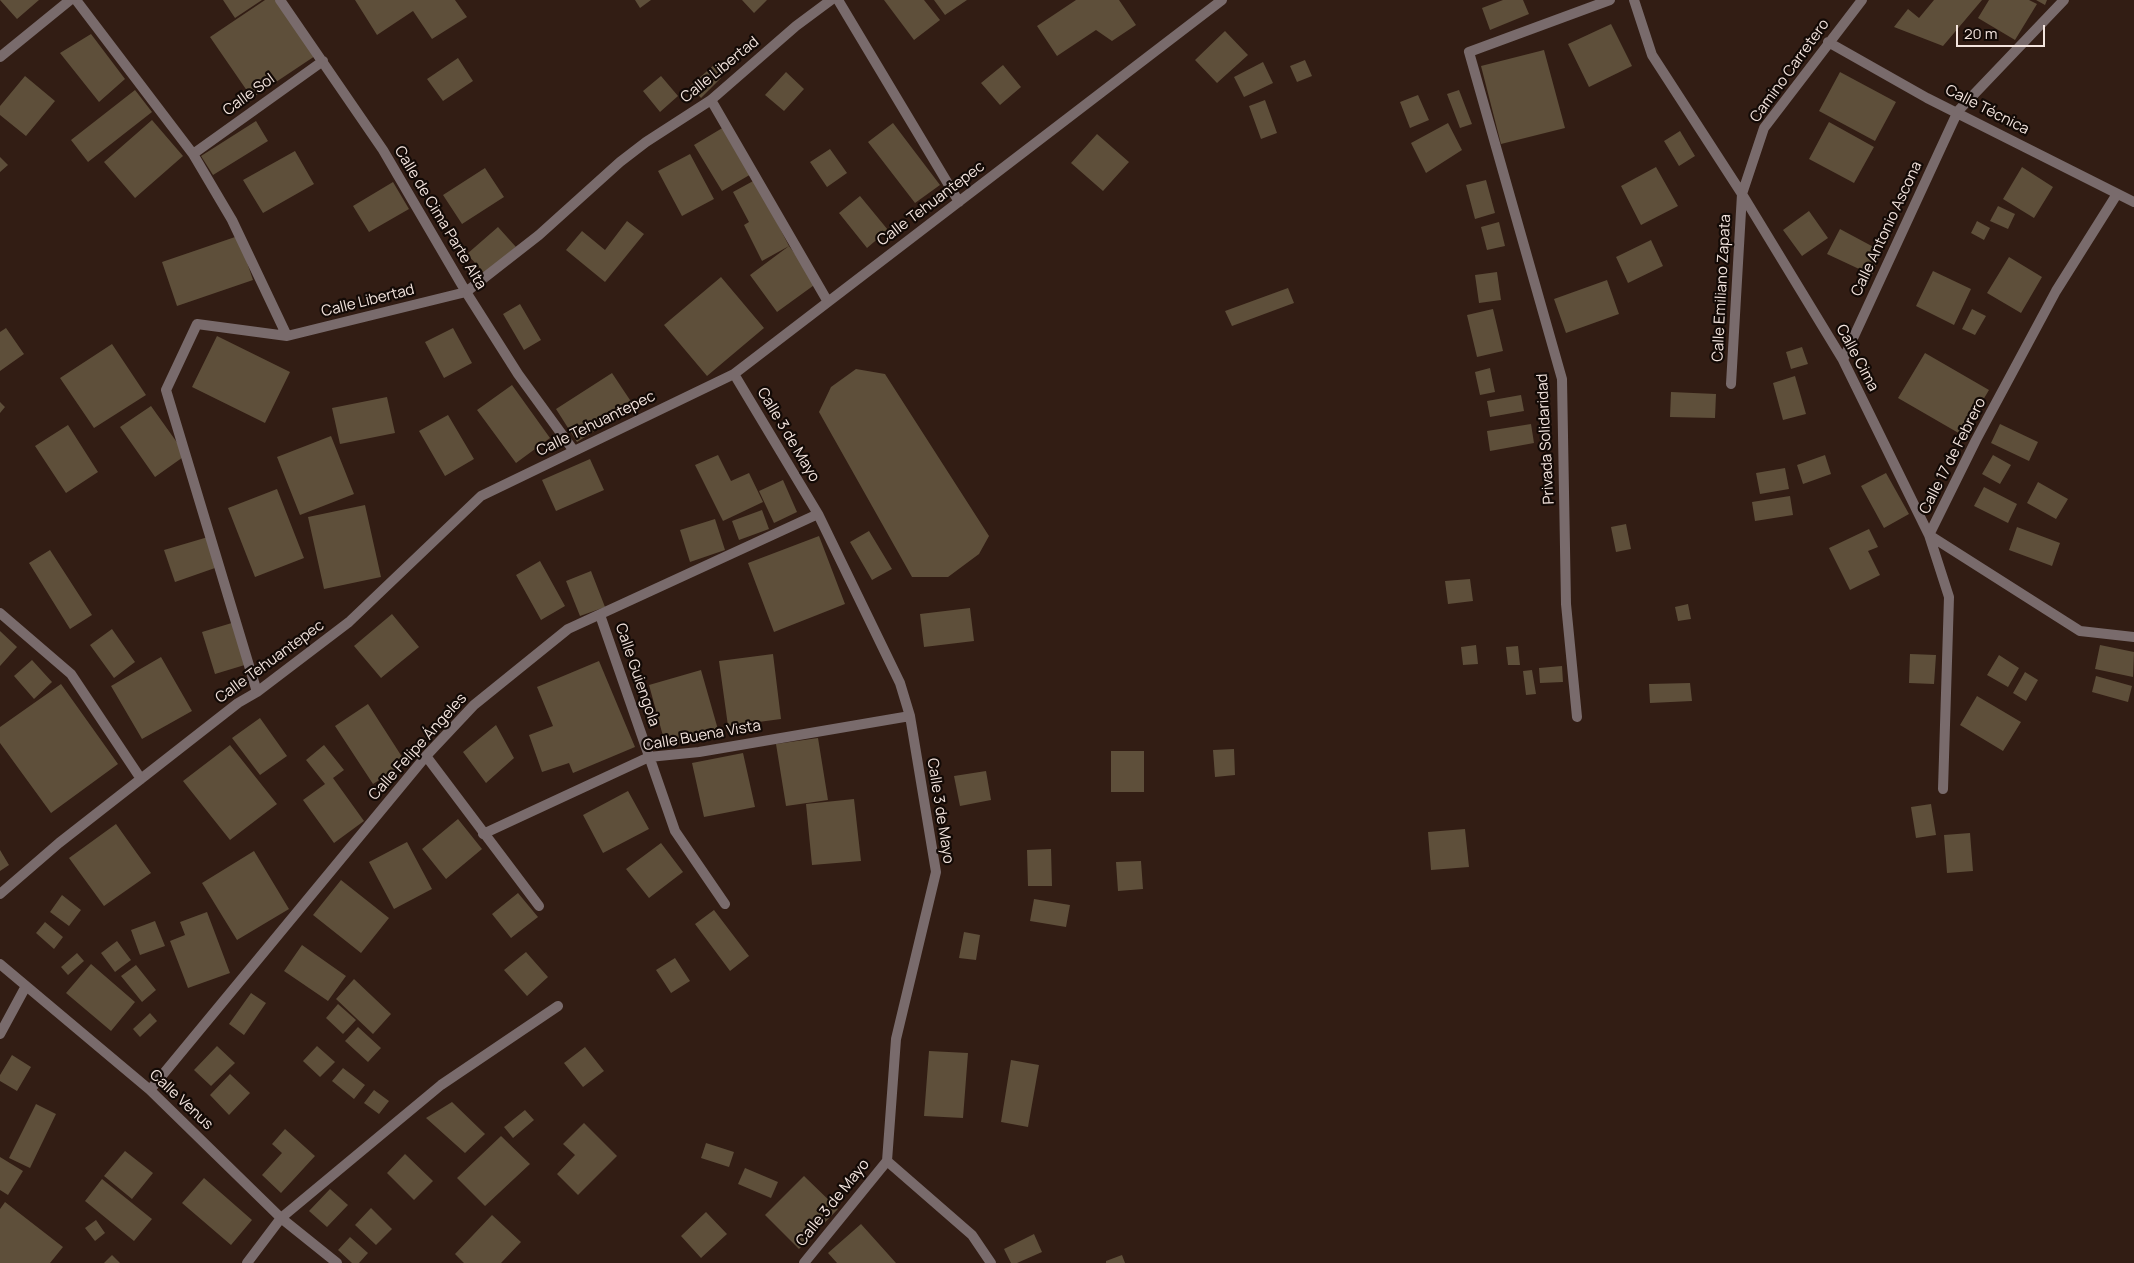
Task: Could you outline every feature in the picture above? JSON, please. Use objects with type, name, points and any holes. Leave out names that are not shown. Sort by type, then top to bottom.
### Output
[{"type":"street","points":[[0,57],[70,0]]},
{"type":"street","points":[[76,0],[192,154],[232,220],[287,336]]},
{"type":"street","name":"Calle de Cima Parte Alta","points":[[280,0],[383,150],[466,292],[518,374],[574,451]]},
{"type":"street","name":"Calle Libertad","points":[[257,692],[166,390],[197,324],[287,336],[466,292],[539,235],[626,157],[711,100],[796,26],[831,0]]},
{"type":"street","points":[[838,0],[959,202]]},
{"type":"street","name":"Calle Tehuantepec","points":[[0,894],[59,844],[238,703],[257,692],[349,622],[481,496],[734,374],[1222,0]]},
{"type":"street","name":"Privada Solidaridad","points":[[1577,716],[1566,604],[1562,379],[1469,52],[1610,0]]},
{"type":"street","name":"Calle Cima","points":[[1634,0],[1652,55],[1742,194],[1843,360],[1929,535]]},
{"type":"street","name":"Camino Carretero","points":[[1742,194],[1764,128],[1862,0]]},
{"type":"street","points":[[1958,111],[2064,0]]},
{"type":"street","name":"Calle Técnica","points":[[1828,42],[1927,98],[1958,111],[2134,202]]},
{"type":"street","name":"Calle Sol","points":[[192,154],[323,60]]},
{"type":"street","points":[[711,100],[828,302]]},
{"type":"street","name":"Calle Antonio Ascona","points":[[1843,360],[1958,111]]},
{"type":"street","name":"Calle Emiliano Zapata","points":[[1731,384],[1742,194]]},
{"type":"street","name":"Calle 17 de Febrero","points":[[1943,789],[1950,597],[1929,535],[1976,440],[2056,291],[2117,194]]},
{"type":"street","name":"Calle 3 de Mayo","points":[[734,374],[818,514],[900,683],[910,716],[936,872],[896,1039],[887,1161],[844,1211],[808,1262]]},
{"type":"street","name":"Calle Felipe Ángeles","points":[[150,1090],[426,756],[474,705],[568,629],[818,514]]},
{"type":"street","points":[[1929,535],[2080,632],[2134,637]]},
{"type":"street","points":[[0,613],[70,674],[141,779]]},
{"type":"street","name":"Calle Guiengola","points":[[600,615],[675,831],[725,904]]},
{"type":"street","name":"Calle Buena Vista","points":[[483,834],[649,757],[699,752],[910,716]]},
{"type":"street","points":[[426,756],[539,906]]},
{"type":"street","name":"Calle Venus","points":[[0,964],[150,1090],[281,1218],[337,1263]]},
{"type":"street","points":[[0,1034],[26,986]]},
{"type":"street","points":[[247,1263],[281,1218],[441,1085],[558,1006]]},
{"type":"street","points":[[887,1161],[972,1235],[990,1263]]},
{"type":"building","points":[[0,0],[39,0],[17,19]]},
{"type":"building","points":[[223,0],[262,0],[235,18]]},
{"type":"building","points":[[265,0],[277,0],[315,56],[252,98],[210,37]]},
{"type":"building","points":[[355,0],[455,0],[467,17],[432,39],[413,11],[377,35]]},
{"type":"building","points":[[635,0],[651,0],[640,8]]},
{"type":"building","points":[[742,0],[767,0],[754,13]]},
{"type":"building","points":[[884,0],[924,0],[940,20],[914,40]]},
{"type":"building","points":[[934,0],[967,0],[945,15]]},
{"type":"building","points":[[1076,0],[1119,0],[1136,25],[1112,41],[1096,30],[1057,56],[1037,26]]},
{"type":"building","points":[[1503,0],[1523,0],[1529,14],[1490,30],[1482,8]]},
{"type":"building","points":[[1934,0],[1982,0],[1943,46],[1894,27],[1908,9],[1919,18]]},
{"type":"building","points":[[1989,0],[2029,0],[2037,4],[2015,40],[1978,18]]},
{"type":"building","points":[[2036,0],[2047,0],[2045,5]]},
{"type":"building","points":[[1611,24],[1632,66],[1589,87],[1568,44]]},
{"type":"building","points":[[1225,31],[1248,55],[1217,83],[1195,60]]},
{"type":"building","points":[[91,34],[125,79],[99,102],[60,53]]},
{"type":"building","points":[[1544,50],[1565,128],[1501,144],[1481,66]]},
{"type":"building","points":[[458,58],[473,81],[443,101],[427,79]]},
{"type":"building","points":[[1305,60],[1312,76],[1297,82],[1290,66]]},
{"type":"building","points":[[1263,62],[1273,83],[1244,97],[1234,77]]},
{"type":"building","points":[[714,65],[721,78],[701,98],[690,86]]},
{"type":"building","points":[[1003,65],[1021,87],[1000,105],[981,83]]},
{"type":"building","points":[[786,72],[804,89],[784,111],[765,95]]},
{"type":"building","points":[[1840,72],[1896,102],[1875,141],[1819,111]]},
{"type":"building","points":[[25,76],[55,101],[26,136],[0,115],[0,106]]},
{"type":"building","points":[[661,76],[678,96],[660,112],[643,91]]},
{"type":"building","points":[[135,90],[152,112],[88,162],[71,140]]},
{"type":"building","points":[[1459,90],[1472,124],[1460,128],[1447,94]]},
{"type":"building","points":[[1418,95],[1429,120],[1410,128],[1400,102]]},
{"type":"building","points":[[1265,100],[1277,133],[1261,139],[1249,106]]},
{"type":"building","points":[[152,120],[183,156],[135,198],[104,162]]},
{"type":"building","points":[[256,121],[268,141],[213,175],[201,156]]},
{"type":"building","points":[[1829,122],[1874,147],[1854,183],[1809,159]]},
{"type":"building","points":[[893,123],[940,185],[915,203],[868,142]]},
{"type":"building","points":[[1448,123],[1462,150],[1426,173],[1411,143]]},
{"type":"building","points":[[724,127],[753,173],[722,191],[694,145]]},
{"type":"building","points":[[1680,131],[1695,156],[1679,166],[1664,141]]},
{"type":"building","points":[[1097,134],[1129,162],[1103,191],[1071,163]]},
{"type":"building","points":[[830,149],[847,173],[827,187],[810,162]]},
{"type":"building","points":[[295,151],[314,184],[263,213],[243,180]]},
{"type":"building","points":[[690,154],[714,199],[682,216],[658,171]]},
{"type":"building","points":[[0,157],[8,165],[0,172]]},
{"type":"building","points":[[1656,167],[1678,206],[1641,225],[1621,186]]},
{"type":"building","points":[[2022,167],[2053,187],[2034,218],[2003,199]]},
{"type":"building","points":[[485,168],[504,197],[462,224],[443,195]]},
{"type":"building","points":[[755,180],[789,246],[762,261],[744,225],[749,222],[733,192]]},
{"type":"building","points":[[1486,180],[1495,213],[1475,219],[1466,185]]},
{"type":"building","points":[[393,182],[409,209],[369,232],[353,206]]},
{"type":"building","points":[[860,196],[888,230],[867,248],[839,213]]},
{"type":"building","points":[[1998,206],[2015,214],[2008,229],[1990,221]]},
{"type":"building","points":[[1809,211],[1828,238],[1802,256],[1783,230]]},
{"type":"building","points":[[627,221],[644,234],[605,282],[566,250],[582,231],[605,250]]},
{"type":"building","points":[[1977,221],[1990,228],[1984,240],[1971,233]]},
{"type":"building","points":[[1499,222],[1505,246],[1487,250],[1481,227]]},
{"type":"building","points":[[498,227],[516,247],[485,274],[467,254]]},
{"type":"building","points":[[1840,229],[1881,251],[1872,275],[1827,254]]},
{"type":"building","points":[[238,236],[253,280],[177,306],[162,262]]},
{"type":"building","points":[[1651,240],[1663,266],[1628,283],[1616,257]]},
{"type":"building","points":[[789,246],[817,283],[777,312],[750,275]]},
{"type":"building","points":[[2009,257],[2042,277],[2021,313],[1987,293]]},
{"type":"building","points":[[1933,271],[1971,289],[1954,325],[1916,306]]},
{"type":"building","points":[[1497,272],[1501,300],[1479,303],[1475,275]]},
{"type":"building","points":[[721,277],[764,328],[707,376],[664,325]]},
{"type":"building","points":[[1607,280],[1619,314],[1566,333],[1554,299]]},
{"type":"building","points":[[1288,288],[1294,303],[1232,326],[1225,311]]},
{"type":"building","points":[[520,304],[541,340],[524,350],[503,314]]},
{"type":"building","points":[[1493,309],[1503,351],[1477,357],[1467,315]]},
{"type":"building","points":[[1972,309],[1986,316],[1975,335],[1962,329]]},
{"type":"building","points":[[6,328],[24,354],[0,371],[0,332]]},
{"type":"building","points":[[453,328],[472,363],[444,378],[425,342]]},
{"type":"building","points":[[217,336],[290,372],[265,423],[192,387]]},
{"type":"building","points":[[112,344],[146,395],[94,428],[60,378]]},
{"type":"building","points":[[1802,347],[1808,364],[1791,369],[1786,352]]},
{"type":"building","points":[[1925,353],[1989,390],[1962,435],[1898,398]]},
{"type":"building","points":[[1490,368],[1495,392],[1480,395],[1475,372]]},
{"type":"building","points":[[856,369],[885,374],[989,536],[979,554],[948,577],[912,577],[819,412],[831,387]]},
{"type":"building","points":[[612,373],[634,406],[577,442],[556,409]]},
{"type":"building","points":[[1795,376],[1806,414],[1783,420],[1773,383]]},
{"type":"building","points":[[512,385],[550,438],[516,463],[477,410]]},
{"type":"building","points":[[1671,392],[1716,394],[1715,418],[1670,417]]},
{"type":"building","points":[[1521,395],[1524,411],[1490,417],[1487,401]]},
{"type":"building","points":[[387,397],[395,433],[340,444],[332,408]]},
{"type":"building","points":[[0,402],[5,407],[0,413]]},
{"type":"building","points":[[151,406],[186,455],[155,477],[120,427]]},
{"type":"building","points":[[448,415],[474,459],[445,476],[419,431]]},
{"type":"building","points":[[1531,424],[1534,443],[1490,451],[1487,431]]},
{"type":"building","points":[[2000,424],[2038,442],[2029,461],[1991,443]]},
{"type":"building","points":[[68,425],[98,472],[66,493],[35,446]]},
{"type":"building","points":[[331,436],[354,494],[300,515],[277,457]]},
{"type":"building","points":[[718,455],[731,481],[749,473],[763,502],[723,521],[695,465]]},
{"type":"building","points":[[1825,455],[1831,474],[1803,484],[1797,465]]},
{"type":"building","points":[[1993,455],[2011,465],[2000,484],[1982,474]]},
{"type":"building","points":[[590,459],[604,490],[556,511],[542,480]]},
{"type":"building","points":[[1785,468],[1789,489],[1760,494],[1756,473]]},
{"type":"building","points":[[1886,473],[1909,514],[1884,528],[1861,486]]},
{"type":"building","points":[[783,480],[797,512],[774,523],[759,491]]},
{"type":"building","points":[[2038,482],[2068,499],[2056,519],[2027,503]]},
{"type":"building","points":[[1984,487],[2017,504],[2008,523],[1974,506]]},
{"type":"building","points":[[277,489],[304,558],[255,577],[228,508]]},
{"type":"building","points":[[1790,496],[1793,515],[1755,521],[1752,502]]},
{"type":"building","points":[[365,505],[381,577],[324,589],[308,517]]},
{"type":"building","points":[[762,510],[769,529],[739,540],[732,521]]},
{"type":"building","points":[[715,519],[725,550],[690,562],[680,530]]},
{"type":"building","points":[[1626,524],[1631,549],[1616,552],[1611,527]]},
{"type":"building","points":[[2017,527],[2060,543],[2052,566],[2009,550]]},
{"type":"building","points":[[1869,529],[1878,547],[1868,551],[1880,575],[1850,590],[1829,548]]},
{"type":"building","points":[[869,531],[892,569],[872,580],[850,542]]},
{"type":"building","points":[[819,536],[845,604],[774,632],[748,563]]},
{"type":"building","points":[[208,537],[215,568],[175,582],[164,550]]},
{"type":"building","points":[[50,550],[92,615],[70,629],[29,563]]},
{"type":"building","points":[[540,561],[565,606],[541,620],[516,575]]},
{"type":"building","points":[[591,571],[605,607],[580,616],[566,581]]},
{"type":"building","points":[[1470,579],[1473,601],[1448,604],[1445,581]]},
{"type":"building","points":[[1688,604],[1691,619],[1678,621],[1675,607]]},
{"type":"building","points":[[970,608],[974,641],[924,647],[920,614]]},
{"type":"building","points":[[392,614],[419,647],[381,678],[354,646]]},
{"type":"building","points":[[235,622],[248,664],[215,674],[202,632]]},
{"type":"building","points":[[112,629],[135,662],[114,678],[90,645]]},
{"type":"building","points":[[0,631],[17,647],[0,666]]},
{"type":"building","points":[[1476,645],[1478,664],[1463,665],[1461,647]]},
{"type":"building","points":[[2100,645],[2134,652],[2133,677],[2095,669]]},
{"type":"building","points":[[1518,646],[1520,665],[1508,665],[1506,647]]},
{"type":"building","points":[[773,654],[781,719],[728,726],[719,661]]},
{"type":"building","points":[[1910,654],[1936,655],[1934,684],[1909,683]]},
{"type":"building","points":[[1999,655],[2019,668],[2008,687],[1987,675]]},
{"type":"building","points":[[161,657],[192,711],[142,739],[111,686]]},
{"type":"building","points":[[32,660],[52,682],[34,699],[14,676]]},
{"type":"building","points":[[599,661],[635,747],[573,773],[569,763],[542,772],[529,735],[553,726],[537,687]]},
{"type":"building","points":[[1562,666],[1563,682],[1540,683],[1539,668]]},
{"type":"building","points":[[701,670],[719,733],[666,747],[649,685]]},
{"type":"building","points":[[1532,670],[1536,694],[1526,695],[1523,671]]},
{"type":"building","points":[[2025,672],[2038,680],[2026,701],[2013,693]]},
{"type":"building","points":[[2096,676],[2132,686],[2128,702],[2092,692]]},
{"type":"building","points":[[1690,683],[1692,701],[1650,703],[1649,684]]},
{"type":"building","points":[[61,684],[118,764],[51,813],[0,743],[0,727]]},
{"type":"building","points":[[1977,696],[2021,722],[2003,751],[1960,725]]},
{"type":"building","points":[[368,704],[406,763],[373,784],[335,726]]},
{"type":"building","points":[[260,718],[287,756],[260,775],[232,738]]},
{"type":"building","points":[[496,725],[514,758],[486,783],[463,752]]},
{"type":"building","points":[[818,738],[828,800],[786,806],[776,744]]},
{"type":"building","points":[[230,745],[277,804],[230,840],[183,781]]},
{"type":"building","points":[[324,745],[344,770],[333,778],[364,821],[334,843],[303,800],[325,784],[306,760]]},
{"type":"building","points":[[1234,749],[1235,775],[1215,777],[1213,750]]},
{"type":"building","points":[[1111,751],[1144,751],[1144,792],[1111,792]]},
{"type":"building","points":[[743,753],[755,807],[704,817],[692,763]]},
{"type":"building","points":[[986,771],[991,800],[960,806],[954,776]]},
{"type":"building","points":[[628,791],[649,829],[603,853],[583,815]]},
{"type":"building","points":[[854,799],[861,861],[812,865],[806,804]]},
{"type":"building","points":[[1931,804],[1936,835],[1916,838],[1911,807]]},
{"type":"building","points":[[458,819],[482,849],[446,879],[422,849]]},
{"type":"building","points":[[116,824],[151,873],[104,906],[69,858]]},
{"type":"building","points":[[1465,829],[1469,867],[1431,870],[1428,832]]},
{"type":"building","points":[[1970,833],[1973,871],[1947,873],[1944,835]]},
{"type":"building","points":[[407,842],[432,889],[394,909],[369,862]]},
{"type":"building","points":[[661,843],[683,872],[649,898],[626,869]]},
{"type":"building","points":[[1051,849],[1052,886],[1028,886],[1027,850]]},
{"type":"building","points":[[0,850],[9,865],[0,871]]},
{"type":"building","points":[[254,851],[289,909],[237,940],[202,883]]},
{"type":"building","points":[[1141,861],[1143,889],[1118,891],[1116,862]]},
{"type":"building","points":[[341,880],[389,918],[361,953],[313,915]]},
{"type":"building","points":[[518,893],[538,917],[511,938],[492,914]]},
{"type":"building","points":[[62,895],[81,910],[69,926],[50,912]]},
{"type":"building","points":[[1034,899],[1070,905],[1066,927],[1030,921]]},
{"type":"building","points":[[714,910],[749,956],[730,971],[695,924]]},
{"type":"building","points":[[207,912],[230,973],[188,988],[170,941],[185,935],[180,922]]},
{"type":"building","points":[[155,921],[165,946],[140,955],[131,930]]},
{"type":"building","points":[[45,922],[63,937],[54,949],[36,933]]},
{"type":"building","points":[[964,932],[980,935],[976,960],[959,958]]},
{"type":"building","points":[[117,941],[131,960],[115,972],[101,953]]},
{"type":"building","points":[[302,945],[346,976],[328,1001],[284,971]]},
{"type":"building","points":[[526,952],[548,977],[527,996],[504,970]]},
{"type":"building","points":[[77,953],[84,961],[68,975],[61,967]]},
{"type":"building","points":[[675,958],[690,981],[671,993],[656,970]]},
{"type":"building","points":[[91,964],[135,1002],[111,1031],[66,993]]},
{"type":"building","points":[[136,965],[156,990],[142,1002],[121,976]]},
{"type":"building","points":[[354,979],[391,1014],[373,1034],[336,999]]},
{"type":"building","points":[[251,993],[266,1003],[244,1035],[229,1024]]},
{"type":"building","points":[[338,1004],[356,1020],[343,1034],[326,1018]]},
{"type":"building","points":[[150,1013],[157,1021],[140,1037],[133,1029]]},
{"type":"building","points":[[358,1027],[381,1048],[368,1062],[345,1041]]},
{"type":"building","points":[[217,1046],[235,1063],[211,1086],[194,1070]]},
{"type":"building","points":[[317,1046],[335,1062],[320,1077],[303,1061]]},
{"type":"building","points":[[585,1047],[604,1071],[583,1087],[564,1063]]},
{"type":"building","points":[[929,1051],[968,1053],[963,1118],[924,1116]]},
{"type":"building","points":[[12,1055],[31,1067],[17,1091],[0,1081],[0,1075]]},
{"type":"building","points":[[1011,1060],[1039,1065],[1028,1127],[1001,1122]]},
{"type":"building","points":[[343,1068],[365,1085],[354,1099],[332,1081]]},
{"type":"building","points":[[230,1074],[250,1093],[229,1115],[210,1095]]},
{"type":"building","points":[[374,1090],[389,1101],[379,1114],[364,1103]]},
{"type":"building","points":[[452,1102],[485,1134],[465,1153],[426,1118]]},
{"type":"building","points":[[36,1104],[56,1114],[30,1168],[9,1158]]},
{"type":"building","points":[[525,1110],[534,1120],[513,1138],[504,1127]]},
{"type":"building","points":[[584,1123],[617,1156],[578,1195],[557,1174],[575,1155],[563,1144]]},
{"type":"building","points":[[285,1129],[315,1156],[281,1193],[262,1175],[282,1153],[272,1144]]},
{"type":"building","points":[[501,1136],[530,1164],[485,1206],[457,1178]]},
{"type":"building","points":[[706,1143],[734,1152],[729,1167],[701,1158]]},
{"type":"building","points":[[125,1151],[153,1173],[132,1199],[104,1176]]},
{"type":"building","points":[[405,1154],[433,1181],[414,1200],[387,1173]]},
{"type":"building","points":[[0,1157],[23,1171],[8,1195],[0,1190]]},
{"type":"building","points":[[745,1168],[778,1182],[771,1198],[738,1184]]},
{"type":"building","points":[[804,1176],[838,1209],[799,1249],[765,1215]]},
{"type":"building","points":[[204,1178],[252,1220],[231,1245],[182,1203]]},
{"type":"building","points":[[102,1179],[152,1219],[134,1241],[85,1201]]},
{"type":"building","points":[[330,1189],[348,1205],[327,1227],[309,1211]]},
{"type":"building","points":[[5,1202],[63,1247],[50,1263],[0,1263],[0,1209]]},
{"type":"building","points":[[371,1208],[392,1229],[376,1245],[355,1225]]},
{"type":"building","points":[[706,1212],[727,1234],[701,1258],[681,1236]]},
{"type":"building","points":[[492,1215],[521,1242],[501,1263],[464,1263],[455,1254]]},
{"type":"building","points":[[96,1220],[105,1233],[95,1241],[85,1228]]},
{"type":"building","points":[[861,1224],[896,1263],[837,1263],[828,1253]]},
{"type":"building","points":[[1034,1234],[1042,1252],[1017,1263],[1011,1263],[1004,1249]]},
{"type":"building","points":[[350,1237],[368,1253],[359,1263],[352,1263],[338,1250]]},
{"type":"building","points":[[112,1255],[120,1263],[104,1263]]},
{"type":"building","points":[[1122,1255],[1125,1263],[1106,1263],[1106,1261]]}]
